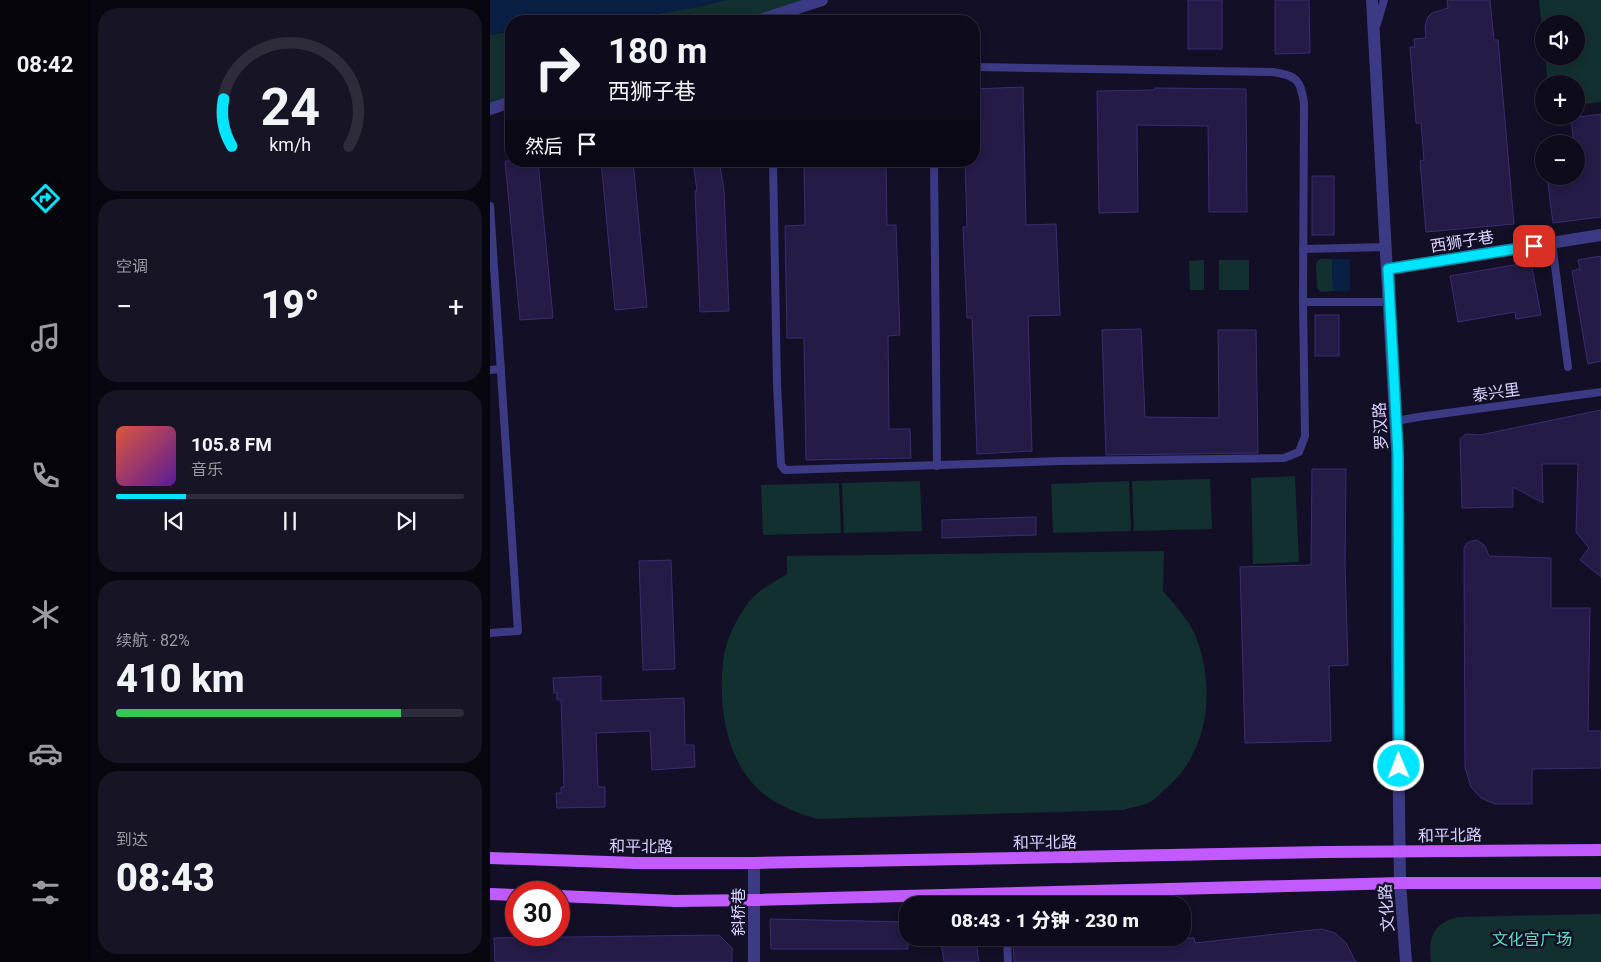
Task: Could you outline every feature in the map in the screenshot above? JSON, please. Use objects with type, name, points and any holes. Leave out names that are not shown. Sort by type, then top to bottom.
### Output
[{"type":"main road","name":"和平北路","points":[[490,858],[636,863],[754,863],[1601,850]]},
{"type":"main road","points":[[1079,896],[1400,883],[1601,883]]},
{"type":"main road","points":[[490,894],[505,895]]},
{"type":"main road","points":[[570,896],[675,900],[899,899]]},
{"type":"street","points":[[776,15],[822,0]]},
{"type":"street","name":"罗汉路","points":[[1372,0],[1398,454],[1397,652],[1400,852]]},
{"type":"street","points":[[490,109],[505,104]]},
{"type":"street","name":"西狮子巷","points":[[1388,269],[1601,235]]},
{"type":"street","name":"文化路","points":[[1400,852],[1400,883],[1406,962]]},
{"type":"street","name":"斜桥巷","points":[[754,863],[754,962]]},
{"type":"lane","points":[[1374,33],[1384,0]]},
{"type":"lane","points":[[773,167],[777,384],[781,465],[785,470],[1061,461],[1284,458],[1299,452],[1305,436],[1303,302],[1304,103],[1301,86],[1289,74],[1272,72],[980,67]]},
{"type":"lane","points":[[934,167],[937,466]]},
{"type":"lane","points":[[490,206],[518,631],[490,633]]},
{"type":"lane","points":[[1552,243],[1568,367]]},
{"type":"lane","points":[[1303,250],[1387,247]]},
{"type":"lane","points":[[1303,302],[1390,302]]},
{"type":"lane","points":[[490,370],[501,369]]},
{"type":"lane","name":"泰兴里","points":[[1396,421],[1601,392]]},
{"type":"lane","points":[[1007,946],[1008,962]]},
{"type":"green space","points":[[726,0],[807,0],[761,15],[649,15]]},
{"type":"green space","points":[[1539,0],[1601,0],[1601,102],[1585,104],[1585,75],[1547,75],[1546,65],[1585,65],[1585,15],[1541,15]]},
{"type":"green space","points":[[505,32],[505,101],[490,106],[490,35]]},
{"type":"green space","points":[[1320,259],[1332,259],[1333,291],[1321,292],[1317,288],[1316,263]]},
{"type":"green space","points":[[1204,260],[1204,290],[1190,290],[1189,261]]},
{"type":"green space","points":[[1219,260],[1249,260],[1249,290],[1219,290]]},
{"type":"green space","points":[[1295,476],[1299,562],[1253,564],[1251,478]]},
{"type":"green space","points":[[1210,479],[1212,529],[1134,531],[1132,481]]},
{"type":"green space","points":[[920,481],[922,531],[844,533],[842,483]]},
{"type":"green space","points":[[1129,481],[1131,531],[1053,533],[1051,484]]},
{"type":"green space","points":[[839,483],[841,533],[763,535],[761,485]]},
{"type":"green space","points":[[1164,551],[1163,591],[1186,619],[1196,637],[1206,678],[1207,699],[1199,739],[1191,758],[1179,775],[1152,801],[1124,810],[817,819],[777,803],[765,795],[751,782],[741,767],[733,750],[723,712],[722,674],[724,655],[732,630],[749,602],[764,588],[787,574],[787,556]]},
{"type":"green space","name":"文化宫广场","points":[[1601,914],[1601,962],[1431,962],[1430,945],[1434,933],[1442,923],[1457,917]]},
{"type":"water","points":[[490,0],[726,0],[649,15],[505,15],[505,32],[490,35]]},
{"type":"water","points":[[1332,259],[1350,260],[1349,291],[1333,291]]},
{"type":"building","points":[[1188,0],[1222,0],[1222,49],[1188,49]]},
{"type":"building","points":[[1275,0],[1309,0],[1310,53],[1275,54]]},
{"type":"building","points":[[1447,0],[1490,0],[1494,40],[1498,40],[1514,224],[1426,232],[1420,161],[1424,160],[1421,123],[1416,123],[1410,47],[1415,47],[1414,39],[1426,38],[1425,26],[1428,17],[1432,13],[1448,8]]},
{"type":"building","points":[[1023,87],[1026,225],[1056,224],[1060,315],[1028,316],[1032,451],[977,454],[972,318],[967,318],[963,227],[967,227],[965,167],[980,167],[980,89]]},
{"type":"building","points":[[1155,88],[1246,89],[1247,212],[1209,212],[1208,126],[1137,125],[1138,212],[1099,213],[1097,91],[1155,90]]},
{"type":"building","points":[[1601,114],[1601,217],[1553,223],[1548,185],[1585,185],[1585,135],[1573,135],[1572,125],[1585,125],[1585,116]]},
{"type":"building","points":[[506,167],[539,167],[553,318],[520,320]]},
{"type":"building","points":[[602,167],[634,167],[647,307],[615,310]]},
{"type":"building","points":[[694,167],[720,167],[724,190],[729,311],[700,312],[695,191],[697,191]]},
{"type":"building","points":[[804,167],[886,167],[887,225],[896,225],[900,335],[888,336],[889,429],[910,429],[911,458],[806,460],[804,338],[787,338],[785,226],[805,225]]},
{"type":"building","points":[[1312,176],[1334,176],[1334,235],[1312,235]]},
{"type":"building","points":[[1601,256],[1601,361],[1588,364],[1572,271],[1580,269],[1578,260]]},
{"type":"building","points":[[1531,262],[1541,315],[1516,319],[1515,312],[1458,322],[1450,276]]},
{"type":"building","points":[[1315,315],[1339,315],[1339,356],[1315,356]]},
{"type":"building","points":[[1141,329],[1145,417],[1219,418],[1218,330],[1256,330],[1258,453],[1106,455],[1102,330]]},
{"type":"building","points":[[1601,410],[1601,577],[1580,560],[1589,548],[1576,532],[1578,464],[1542,464],[1543,503],[1513,487],[1513,507],[1462,508],[1460,439],[1466,434],[1480,435]]},
{"type":"building","points":[[1312,469],[1346,469],[1345,564],[1348,665],[1329,666],[1331,741],[1245,743],[1240,567],[1311,565]]},
{"type":"building","points":[[1036,517],[1036,535],[942,538],[942,520]]},
{"type":"building","points":[[1477,540],[1485,546],[1489,556],[1551,558],[1551,608],[1590,608],[1588,731],[1601,731],[1601,768],[1532,769],[1532,804],[1495,804],[1481,798],[1471,787],[1465,767],[1464,548],[1467,543]]},
{"type":"building","points":[[671,560],[675,669],[643,670],[639,561]]},
{"type":"building","points":[[601,676],[601,701],[684,698],[685,745],[694,745],[695,767],[652,770],[650,731],[596,733],[598,787],[605,787],[605,807],[557,808],[556,793],[561,793],[561,787],[564,787],[561,700],[557,700],[557,693],[554,693],[553,678]]},
{"type":"building","points":[[770,919],[899,922],[899,946],[908,946],[908,949],[771,949]]},
{"type":"building","points":[[1322,929],[1335,933],[1346,943],[1356,962],[1014,962],[1013,946],[1191,946],[1191,938],[1194,938],[1195,943]]},
{"type":"building","points":[[719,935],[732,948],[732,962],[495,962],[494,938],[505,938],[505,946],[570,946],[570,937]]},
{"type":"building","points":[[941,946],[977,946],[979,962],[944,962]]},
{"type":"route","points":[[1399,766],[1397,652],[1398,454],[1388,269],[1534,246]]}]
